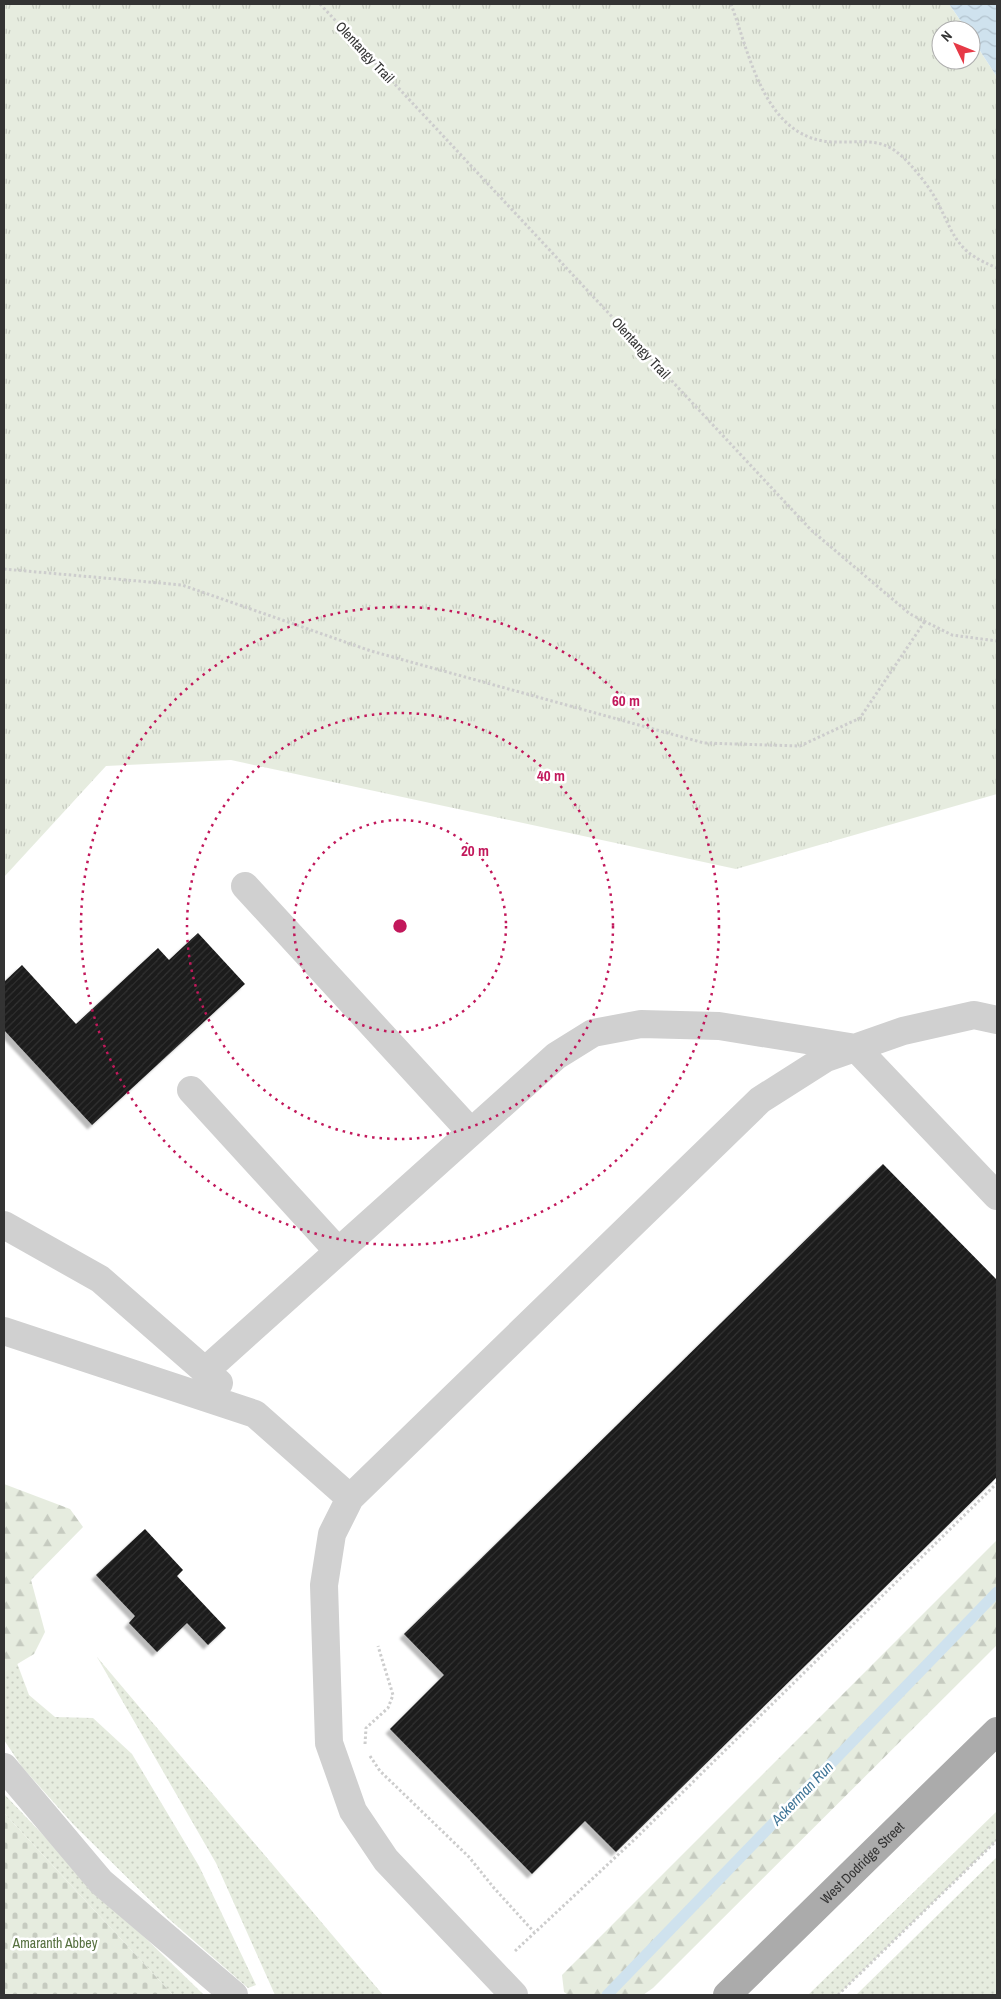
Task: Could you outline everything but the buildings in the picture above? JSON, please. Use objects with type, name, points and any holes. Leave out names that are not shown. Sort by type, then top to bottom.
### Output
[{"type":"main road","name":"West Dodridge Street","points":[[727,1995],[997,1731]]},
{"type":"lane","points":[[245,886],[472,1132]]},
{"type":"lane","points":[[514,1995],[386,1860],[353,1811],[329,1743],[324,1585],[332,1534],[350,1498],[760,1100],[826,1058],[903,1031],[974,1015],[997,1020]]},
{"type":"lane","points":[[205,1371],[556,1056],[593,1033],[641,1024],[719,1026],[856,1048],[997,1196]]},
{"type":"lane","points":[[191,1090],[338,1252]]},
{"type":"lane","points":[[4,1225],[100,1279],[350,1498]]},
{"type":"lane","points":[[4,1331],[255,1414]]},
{"type":"lane","points":[[4,1767],[100,1882],[234,1995]]},
{"type":"path","name":"Olentangy Trail","points":[[320,4],[811,530],[910,614],[952,634],[997,641]]},
{"type":"path","points":[[731,4],[746,43],[752,69],[774,108],[792,127],[811,138],[834,142],[861,141],[880,143],[898,152],[940,205],[948,227],[956,241],[974,258],[997,268]]},
{"type":"path","points":[[4,569],[182,585],[371,651],[704,744],[800,746],[860,718],[925,622]]},
{"type":"path","points":[[486,1966],[519,1949],[635,1839],[997,1484]]},
{"type":"path","points":[[378,1646],[393,1696],[388,1708],[366,1728],[365,1748],[380,1770],[470,1857],[494,1888],[534,1933]]},
{"type":"path","points":[[838,1995],[997,1840]]},
{"type":"green space","points":[[4,4],[949,4],[960,20],[931,20],[931,70],[981,70],[981,52],[997,77],[997,794],[736,869],[231,760],[106,766],[4,877]]},
{"type":"green space","points":[[4,1484],[70,1509],[83,1527],[31,1580],[45,1632],[34,1654],[4,1672]]},
{"type":"green space","points":[[997,1540],[997,1645],[653,1988],[643,1995],[568,1995],[564,1992],[562,1975]]},
{"type":"green space","points":[[97,1657],[383,1995],[275,1995],[216,1863]]},
{"type":"green space","points":[[17,1663],[29,1695],[55,1717],[93,1718],[132,1754],[199,1866],[256,1985],[248,1988],[169,1919],[73,1824],[22,1767],[4,1740],[4,1672]]},
{"type":"green space","points":[[4,1794],[91,1885],[204,1995],[173,1995],[4,1813]]},
{"type":"green space","points":[[997,1811],[997,1840],[838,1995],[808,1995]]},
{"type":"green space","name":"Amaranth Abbey","points":[[4,1813],[173,1995],[4,1995]]},
{"type":"green space","points":[[997,1857],[997,1995],[856,1995]]},
{"type":"water","points":[[949,4],[997,4],[997,77],[981,52],[981,20],[960,20]]},
{"type":"waterway","name":"Ackerman Run","points":[[607,1995],[997,1592]]}]
